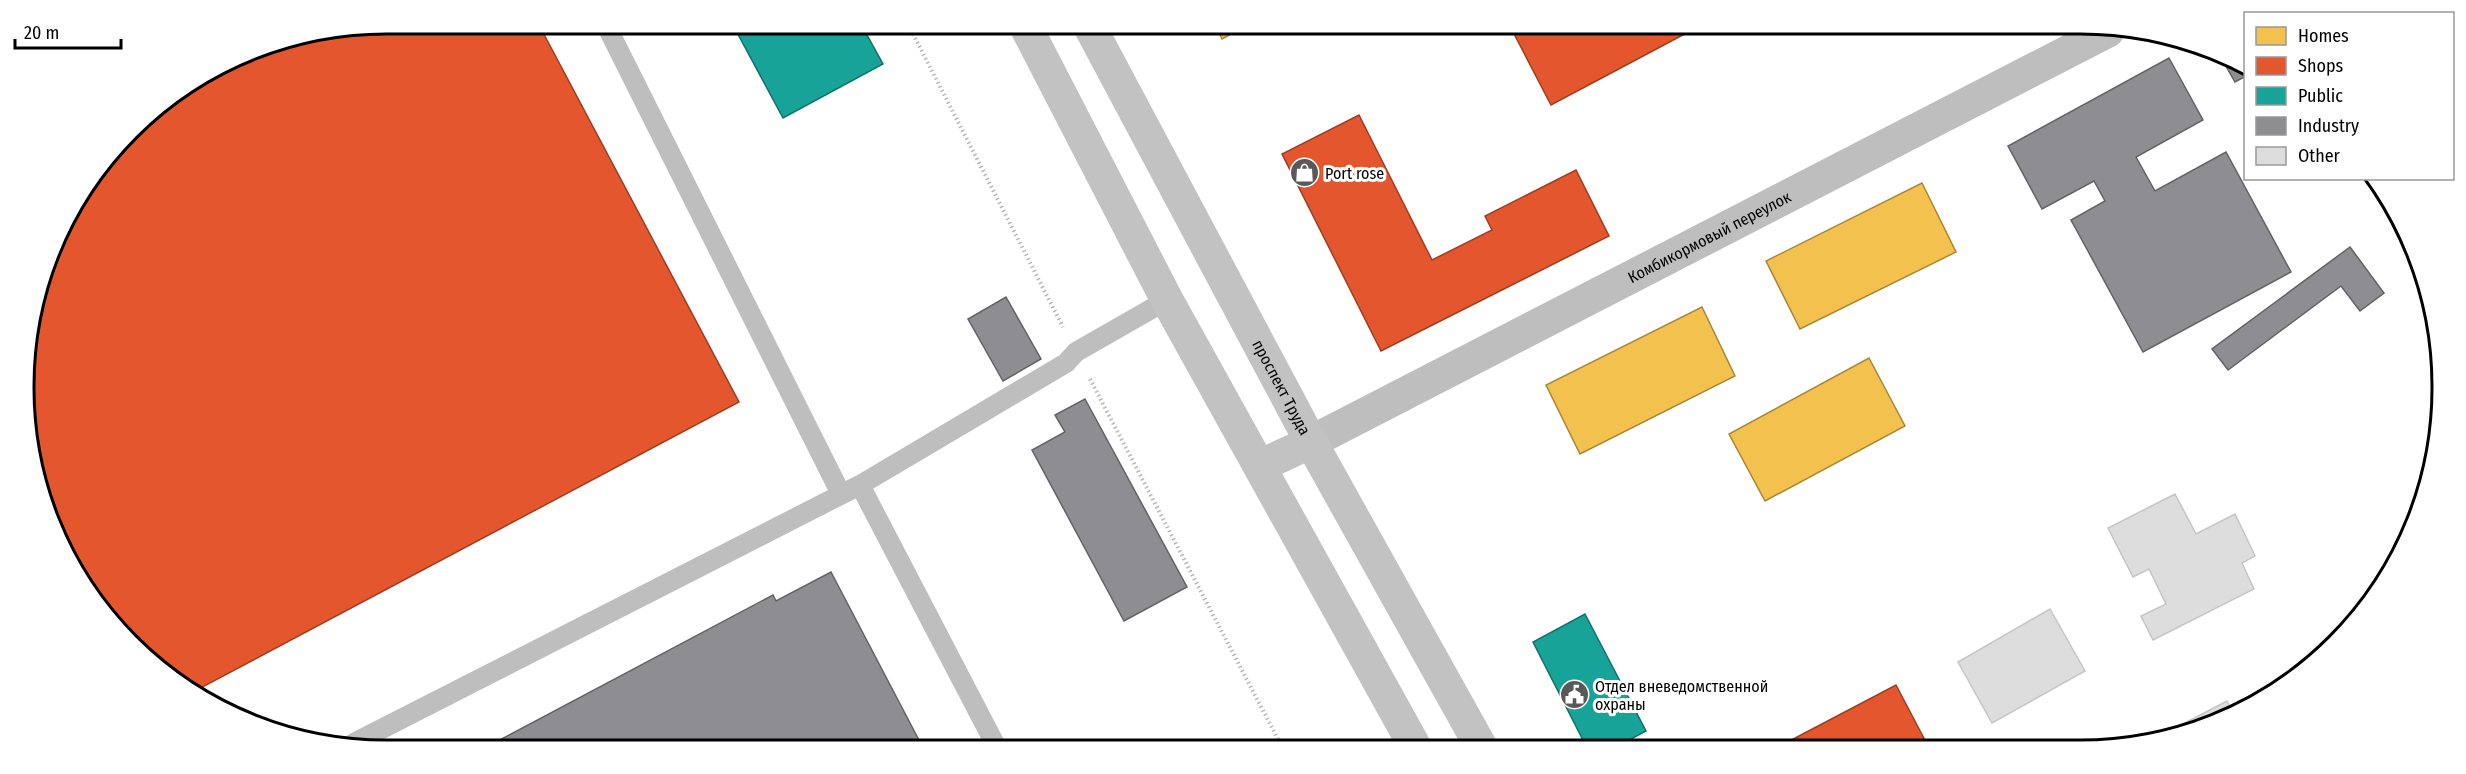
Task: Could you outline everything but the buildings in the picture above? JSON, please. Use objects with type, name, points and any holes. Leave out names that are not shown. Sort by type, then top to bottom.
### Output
[{"type":"main road","points":[[1030,34],[1167,300],[1411,740]]},
{"type":"main road","name":"проспект Труда","points":[[1094,34],[1311,442],[1477,740]]},
{"type":"main road","points":[[1260,466],[1311,442]]},
{"type":"street","name":"Комбикормовый переулок","points":[[1311,442],[2100,35]]},
{"type":"lane","points":[[611,34],[841,494]]},
{"type":"lane","points":[[362,739],[860,485],[1066,363],[1076,352],[1167,300]]},
{"type":"lane","points":[[860,485],[993,740]]},
{"type":"path","points":[[913,34],[1278,740]]},
{"type":"place","name":"Port rose","points":[[1304,173]]},
{"type":"place","name":"Отдел вневедомственной охраны","points":[[1574,695]]}]
